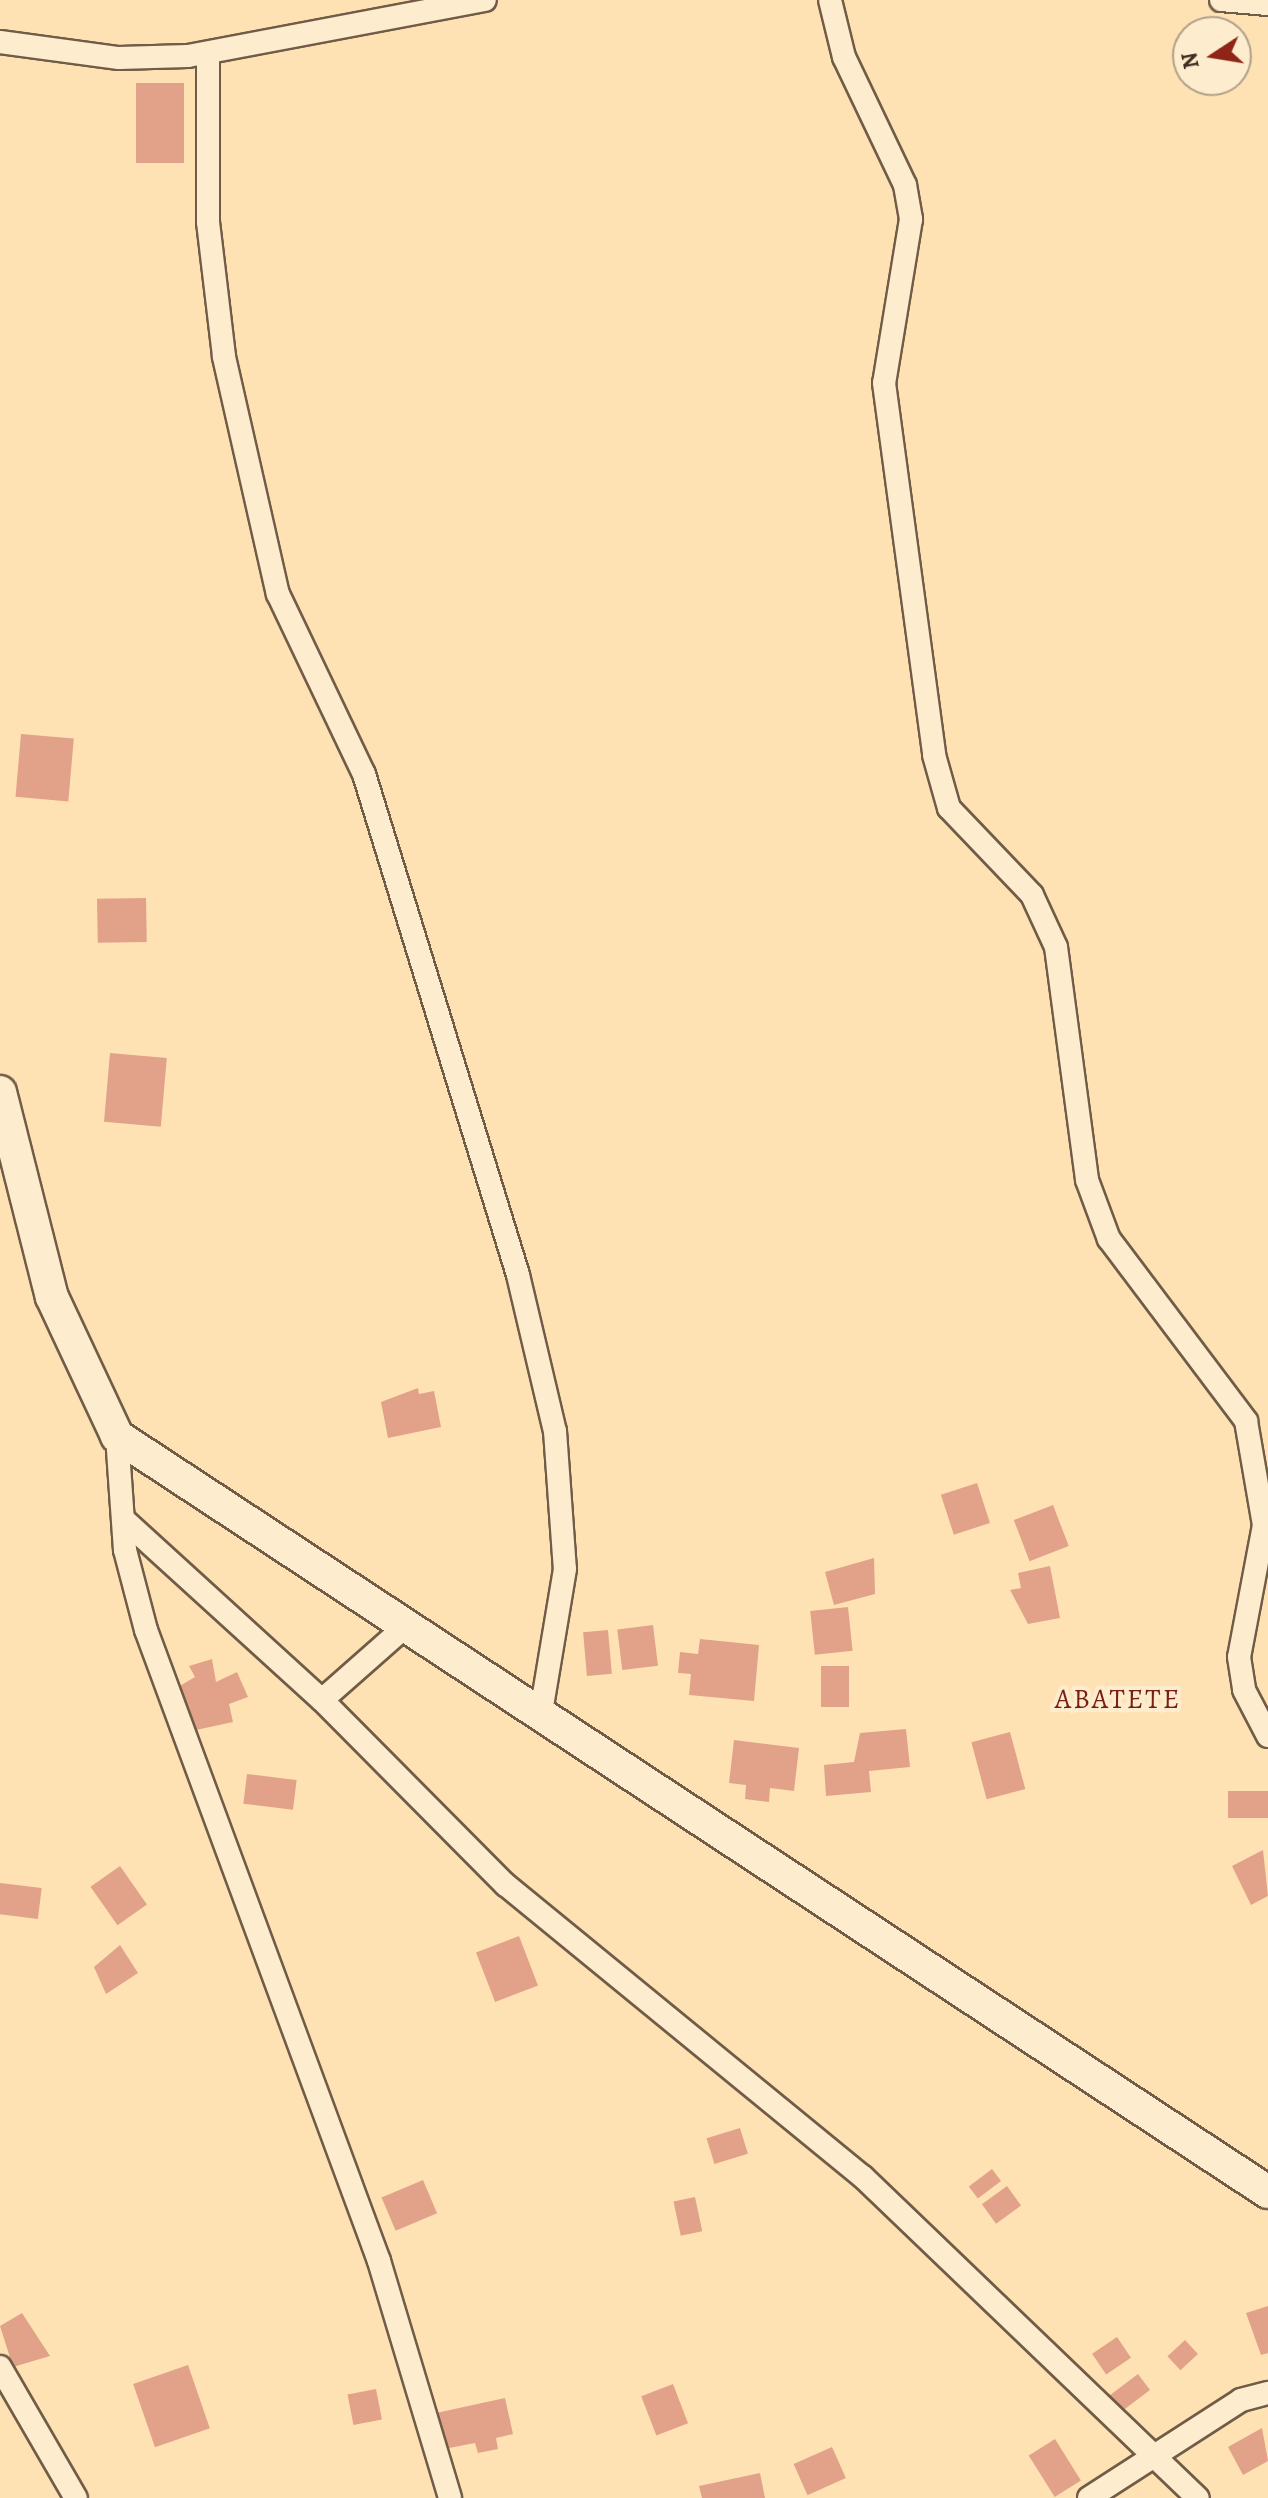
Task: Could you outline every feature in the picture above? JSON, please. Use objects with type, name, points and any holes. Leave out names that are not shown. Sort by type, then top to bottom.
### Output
[{"type":"main road","points":[[0,1092],[52,1297],[117,1436],[1268,2192]]},
{"type":"street","points":[[0,42],[119,58],[208,53],[485,0]]},
{"type":"street","points":[[830,0],[844,57],[905,185],[911,219],[884,383],[934,755],[949,808],[1032,895],[1056,947],[1087,1180],[1109,1239],[1246,1421],[1264,1525],[1239,1657],[1244,1690],[1268,1736]]},
{"type":"street","points":[[1221,0],[1268,4]]},
{"type":"street","points":[[208,53],[208,222],[224,357],[278,594],[364,774],[514,1260],[555,1431],[565,1569],[541,1712]]},
{"type":"street","points":[[117,1436],[123,1519],[146,1630],[379,2261],[450,2498]]},
{"type":"street","points":[[123,1519],[322,1700],[506,1885],[862,2176],[1198,2498]]},
{"type":"street","points":[[322,1700],[407,1625]]},
{"type":"street","points":[[0,2367],[76,2498]]},
{"type":"street","points":[[1089,2498],[1154,2453],[1241,2400],[1268,2393]]},
{"type":"building","points":[[136,83],[184,83],[184,163],[136,163]]},
{"type":"building","points":[[21,734],[74,739],[68,801],[16,797]]},
{"type":"building","points":[[146,898],[147,942],[98,943],[97,899]]},
{"type":"building","points":[[110,1053],[167,1058],[161,1127],[104,1122]]},
{"type":"building","points":[[418,1388],[419,1394],[434,1391],[441,1427],[388,1438],[381,1402]]},
{"type":"building","points":[[977,1483],[990,1523],[954,1535],[941,1495]]},
{"type":"building","points":[[1053,1505],[1069,1546],[1030,1561],[1014,1520]]},
{"type":"building","points":[[874,1558],[875,1594],[834,1605],[825,1572]]},
{"type":"building","points":[[1050,1566],[1060,1618],[1028,1624],[1010,1590],[1021,1588],[1018,1573]]},
{"type":"building","points":[[848,1607],[853,1651],[815,1655],[810,1611]]},
{"type":"building","points":[[653,1625],[658,1666],[622,1670],[617,1629]]},
{"type":"building","points":[[608,1630],[612,1674],[587,1676],[583,1632]]},
{"type":"building","points":[[700,1639],[759,1645],[754,1701],[689,1695],[691,1674],[678,1673],[680,1652],[698,1654]]},
{"type":"building","points":[[212,1659],[216,1682],[237,1672],[248,1697],[229,1704],[233,1722],[196,1730],[178,1687],[195,1677],[189,1666]]},
{"type":"building","points":[[821,1666],[849,1666],[849,1707],[821,1707]]},
{"type":"building","points":[[906,1729],[910,1767],[869,1771],[871,1792],[826,1796],[824,1765],[854,1762],[860,1733]]},
{"type":"building","points":[[1010,1732],[1025,1789],[987,1799],[971,1742]]},
{"type":"building","points":[[734,1740],[799,1748],[794,1791],[770,1788],[769,1802],[745,1799],[746,1785],[729,1783]]},
{"type":"building","points":[[247,1774],[297,1780],[293,1810],[243,1804]]},
{"type":"building","points":[[1228,1791],[1268,1791],[1268,1818],[1228,1818]]},
{"type":"building","points":[[1263,1850],[1268,1896],[1251,1905],[1232,1866]]},
{"type":"building","points":[[120,1866],[147,1905],[117,1925],[91,1887]]},
{"type":"building","points":[[0,1883],[42,1888],[38,1919],[0,1914]]},
{"type":"building","points":[[519,1936],[538,1985],[495,2002],[476,1952]]},
{"type":"building","points":[[120,1945],[138,1973],[106,1994],[94,1967]]},
{"type":"building","points":[[740,2128],[748,2154],[714,2164],[707,2138]]},
{"type":"building","points":[[992,2169],[1001,2181],[978,2198],[969,2186]]},
{"type":"building","points":[[423,2180],[437,2213],[396,2231],[382,2198]]},
{"type":"building","points":[[1007,2186],[1021,2205],[996,2224],[982,2204]]},
{"type":"building","points":[[695,2197],[702,2231],[681,2236],[673,2202]]},
{"type":"building","points":[[1268,2306],[1268,2353],[1261,2355],[1246,2313]]},
{"type":"building","points":[[22,2313],[50,2356],[13,2367],[0,2326]]},
{"type":"building","points":[[1117,2337],[1131,2358],[1106,2375],[1092,2354]]},
{"type":"building","points":[[1185,2340],[1198,2354],[1180,2370],[1167,2356]]},
{"type":"building","points":[[188,2365],[210,2428],[155,2447],[133,2384]]},
{"type":"building","points":[[1138,2374],[1150,2390],[1119,2413],[1107,2397]]},
{"type":"building","points":[[673,2384],[688,2423],[656,2435],[641,2396]]},
{"type":"building","points":[[376,2389],[382,2419],[353,2425],[348,2395]]},
{"type":"building","points":[[505,2398],[513,2434],[496,2438],[498,2449],[478,2453],[475,2443],[444,2449],[436,2413]]},
{"type":"building","points":[[1262,2428],[1268,2461],[1243,2475],[1228,2447]]},
{"type":"building","points":[[1055,2439],[1081,2481],[1055,2497],[1029,2455]]},
{"type":"building","points":[[832,2447],[846,2478],[807,2495],[794,2464]]},
{"type":"building","points":[[760,2473],[765,2498],[702,2498],[699,2486]]},
{"type":"district","name":"ABATETE","points":[[1118,1699]]}]
